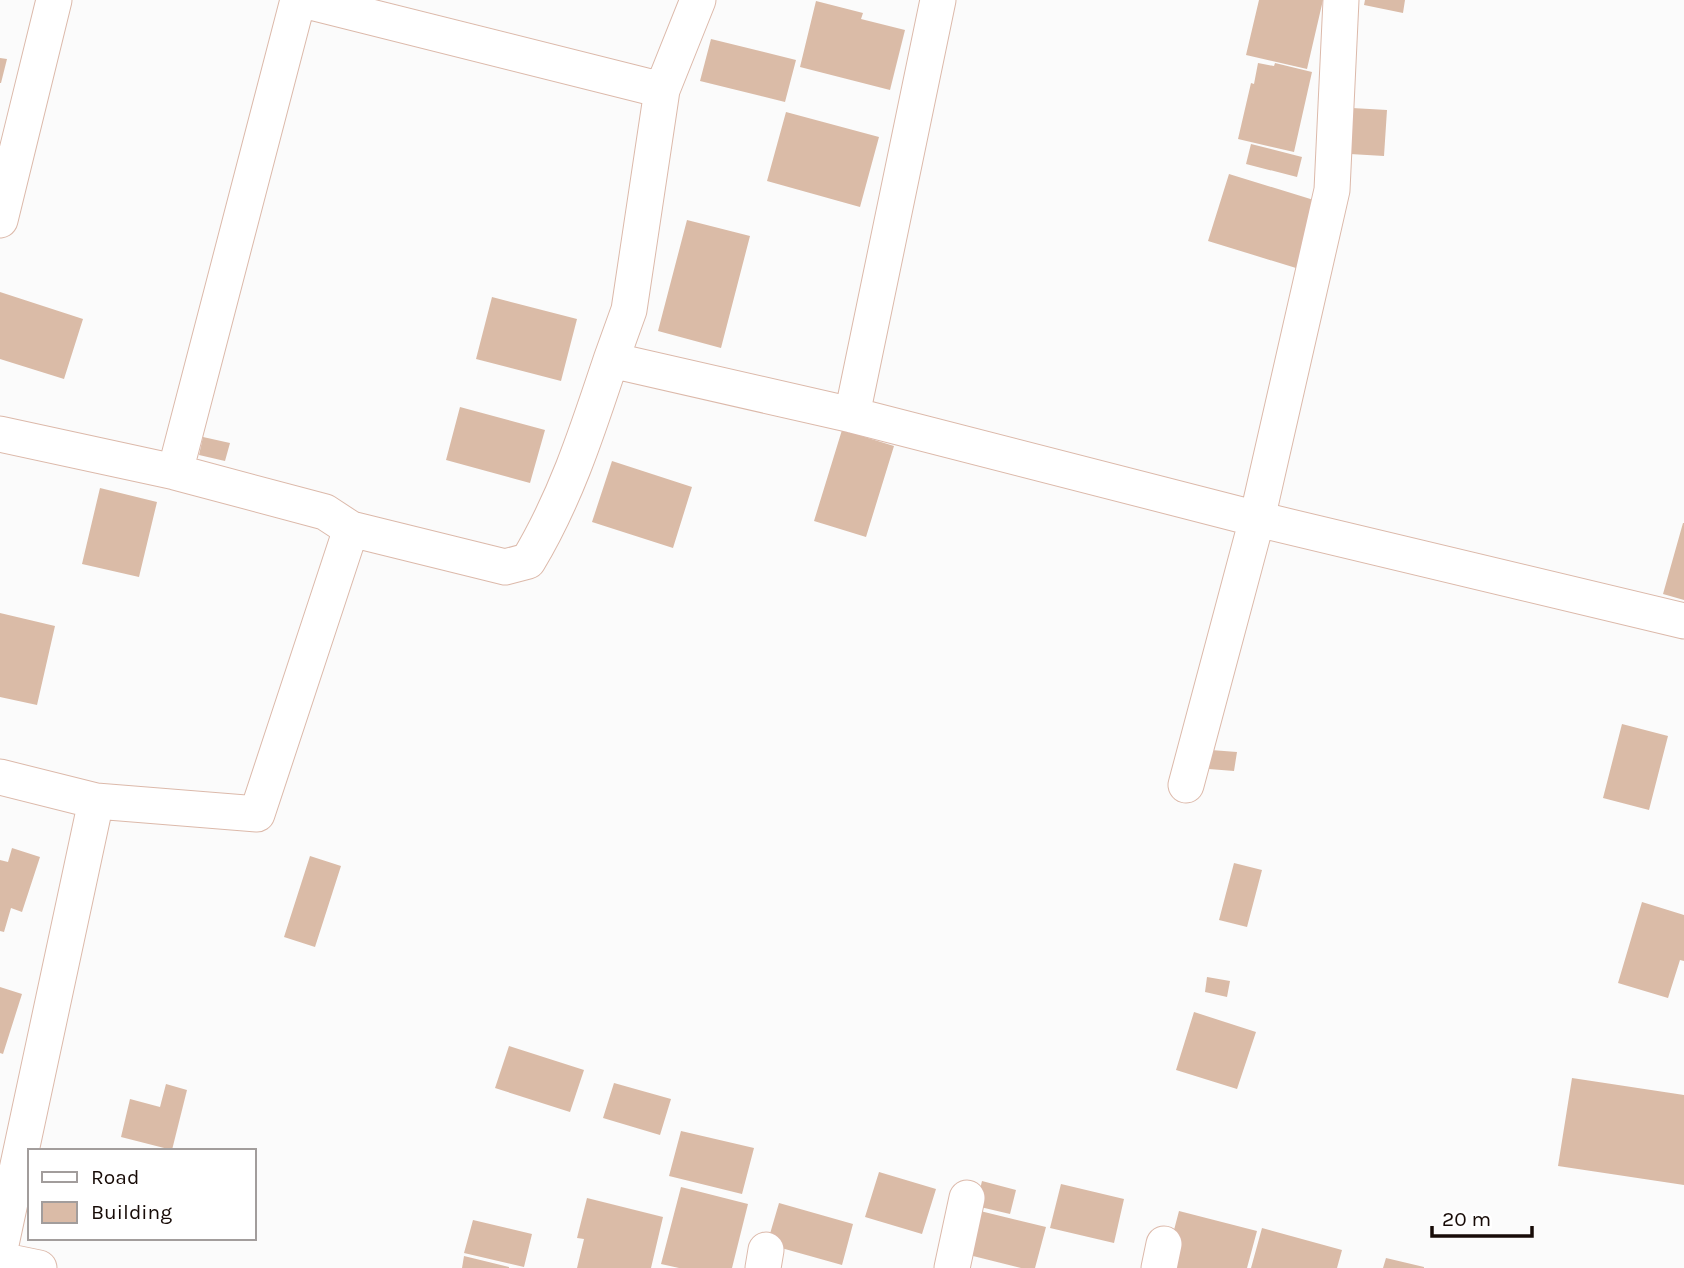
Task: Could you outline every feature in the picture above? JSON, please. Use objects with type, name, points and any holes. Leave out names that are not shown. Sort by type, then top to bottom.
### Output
[{"type":"street","points":[[0,220],[6,170],[54,0]]},
{"type":"street","points":[[175,472],[301,0],[662,90]]},
{"type":"street","points":[[0,434],[175,472],[325,512],[351,528],[505,567],[528,561],[548,528],[585,440],[629,310],[662,90],[698,0]]},
{"type":"street","points":[[852,415],[938,0]]},
{"type":"street","points":[[1186,785],[1257,519],[1332,190],[1340,0]]},
{"type":"street","points":[[611,360],[852,415],[1257,519],[1684,621]]},
{"type":"street","points":[[0,778],[96,801],[257,814],[351,528]]},
{"type":"street","points":[[0,1249],[96,801]]},
{"type":"street","points":[[952,1268],[967,1198]]},
{"type":"street","points":[[0,1260],[38,1268]]},
{"type":"building","points":[[1259,0],[1323,0],[1307,69],[1246,55]]},
{"type":"building","points":[[1365,0],[1405,0],[1403,13],[1364,5]]},
{"type":"building","points":[[816,1],[863,13],[861,19],[905,30],[890,90],[800,67]]},
{"type":"building","points":[[711,39],[796,60],[785,102],[700,81]]},
{"type":"building","points":[[0,58],[7,59],[1,83],[0,83]]},
{"type":"building","points":[[1258,63],[1274,66],[1275,63],[1312,72],[1294,152],[1238,139]]},
{"type":"building","points":[[1352,108],[1387,110],[1384,156],[1350,154]]},
{"type":"building","points":[[786,112],[879,137],[860,207],[767,181]]},
{"type":"building","points":[[1251,144],[1302,157],[1297,177],[1246,164]]},
{"type":"building","points":[[1229,174],[1317,201],[1296,268],[1208,241]]},
{"type":"building","points":[[687,220],[750,236],[721,348],[658,331]]},
{"type":"building","points":[[0,292],[83,319],[64,379],[0,359]]},
{"type":"building","points":[[492,297],[577,319],[561,381],[476,359]]},
{"type":"building","points":[[460,407],[545,430],[530,483],[446,460]]},
{"type":"building","points":[[842,430],[894,446],[866,537],[814,521]]},
{"type":"building","points":[[203,437],[230,443],[225,461],[199,455]]},
{"type":"building","points":[[612,461],[692,487],[673,548],[592,522]]},
{"type":"building","points":[[100,488],[157,502],[139,577],[82,564]]},
{"type":"building","points":[[1684,523],[1684,600],[1663,594]]},
{"type":"building","points":[[0,613],[55,626],[37,705],[0,697]]},
{"type":"building","points":[[1622,724],[1668,736],[1649,810],[1603,798]]},
{"type":"building","points":[[1211,750],[1237,752],[1234,771],[1209,769]]},
{"type":"building","points":[[12,848],[40,857],[22,912],[11,908],[4,932],[0,931],[0,860],[8,862]]},
{"type":"building","points":[[310,856],[341,866],[315,947],[284,937]]},
{"type":"building","points":[[1234,863],[1262,870],[1247,927],[1219,920]]},
{"type":"building","points":[[1642,902],[1684,915],[1684,961],[1680,960],[1668,998],[1618,983]]},
{"type":"building","points":[[1207,977],[1230,981],[1227,997],[1205,992]]},
{"type":"building","points":[[0,987],[22,994],[3,1054],[0,1053]]},
{"type":"building","points":[[1194,1012],[1256,1032],[1237,1089],[1176,1070]]},
{"type":"building","points":[[509,1046],[584,1070],[570,1112],[495,1088]]},
{"type":"building","points":[[1572,1078],[1684,1095],[1684,1185],[1558,1166]]},
{"type":"building","points":[[614,1083],[671,1099],[660,1135],[603,1118]]},
{"type":"building","points":[[166,1084],[187,1090],[172,1149],[121,1137],[130,1099],[160,1107]]},
{"type":"building","points":[[681,1131],[754,1148],[742,1194],[669,1176]]},
{"type":"building","points":[[879,1172],[936,1189],[922,1234],[865,1217]]},
{"type":"building","points":[[982,1181],[1016,1190],[1010,1214],[976,1206]]},
{"type":"building","points":[[1061,1184],[1124,1199],[1114,1243],[1050,1228]]},
{"type":"building","points":[[681,1187],[748,1204],[732,1268],[679,1268],[661,1264]]},
{"type":"building","points":[[587,1198],[663,1217],[651,1268],[577,1268],[584,1239],[577,1238]]},
{"type":"building","points":[[779,1203],[853,1224],[842,1265],[767,1244]]},
{"type":"building","points":[[972,1209],[1046,1227],[1035,1268],[1021,1268],[961,1253]]},
{"type":"building","points":[[1179,1211],[1257,1231],[1247,1268],[1164,1268]]},
{"type":"building","points":[[473,1220],[532,1234],[524,1267],[464,1253]]},
{"type":"building","points":[[1262,1228],[1342,1250],[1337,1268],[1251,1268]]},
{"type":"building","points":[[464,1256],[509,1267],[509,1268],[462,1268]]},
{"type":"building","points":[[1386,1258],[1424,1267],[1424,1268],[1383,1268]]}]
